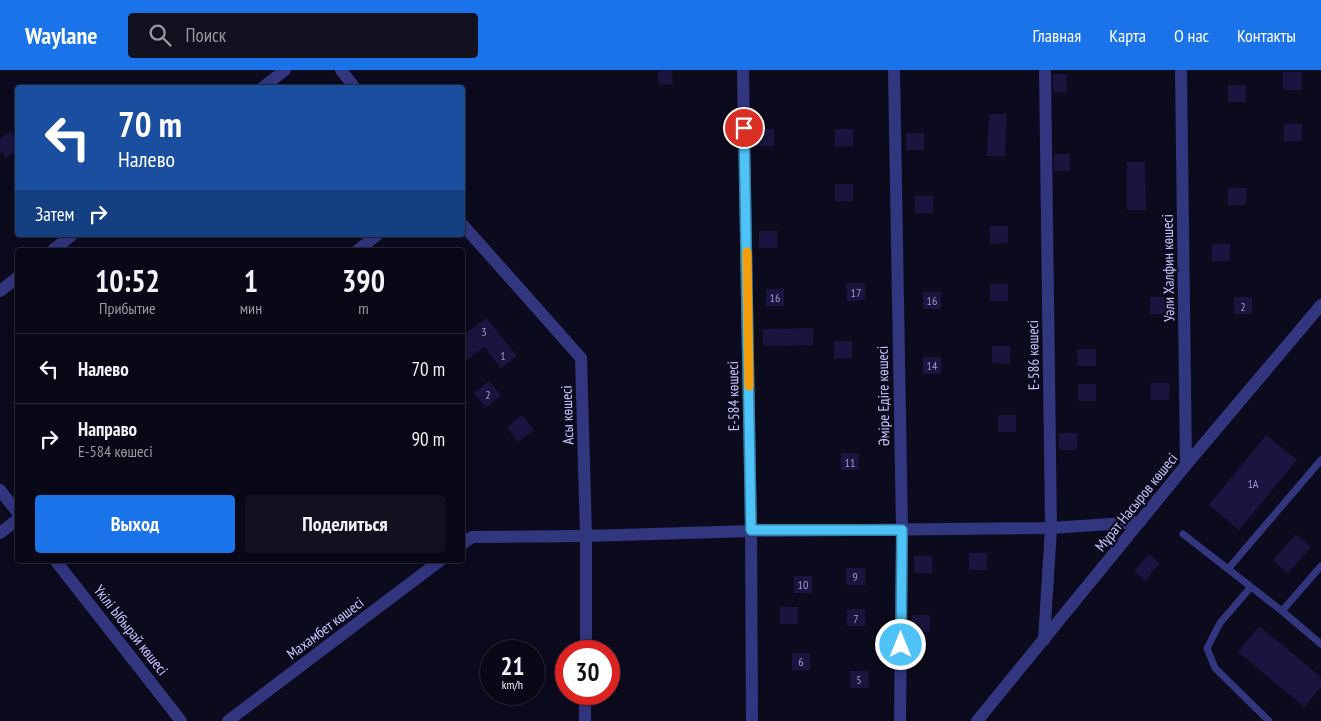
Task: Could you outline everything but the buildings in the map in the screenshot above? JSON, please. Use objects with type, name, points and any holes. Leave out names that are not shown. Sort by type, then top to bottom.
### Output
[{"type":"street","points":[[266,85],[285,70]]},
{"type":"street","points":[[342,70],[353,85]]},
{"type":"street","name":"Е-584 көшесі","points":[[744,70],[752,721]]},
{"type":"street","name":"Әміре Едіге көшесі","points":[[894,70],[902,530],[900,721]]},
{"type":"street","name":"Е-586 көшесі","points":[[1044,640],[1051,528],[1045,70]]},
{"type":"street","name":"Уәли Халфин көшесі","points":[[1181,70],[1186,465]]},
{"type":"street","name":"Асы көшесі","points":[[465,227],[582,358],[586,640]]},
{"type":"street","points":[[56,248],[69,237]]},
{"type":"street","points":[[361,248],[374,237]]},
{"type":"street","points":[[0,291],[15,279]]},
{"type":"street","name":"Мұрат Насыров көшесі","points":[[977,721],[1186,465],[1321,305]]},
{"type":"street","points":[[0,490],[15,509]]},
{"type":"street","points":[[0,533],[15,521]]},
{"type":"street","points":[[465,542],[472,537],[586,536],[751,530],[1051,528],[1140,522]]},
{"type":"street","name":"Үкілі Ыбырай көшесі","points":[[57,563],[181,721]]},
{"type":"street","name":"Махамбет көшесі","points":[[228,721],[437,563]]},
{"type":"street","points":[[585,721],[586,705]]},
{"type":"lane","points":[[1228,569],[1321,460]]},
{"type":"lane","points":[[1183,534],[1321,644]]},
{"type":"lane","points":[[1282,611],[1321,566]]},
{"type":"lane","points":[[1250,588],[1220,623],[1207,648],[1215,668],[1269,721]]},
{"type":"slow traffic","points":[[747,252],[749,386]]},
{"type":"route","points":[[744,128],[751,530],[902,530],[901,645]]}]
